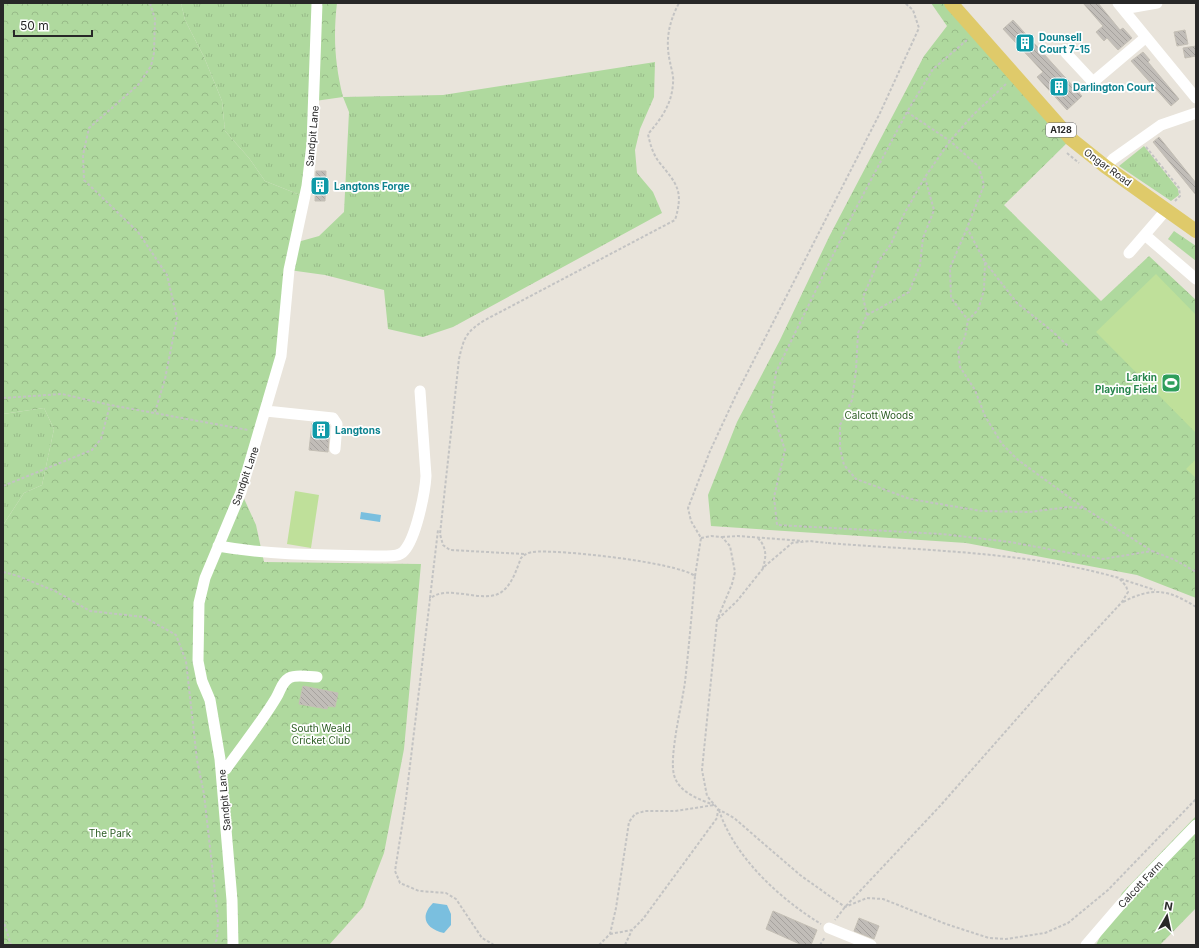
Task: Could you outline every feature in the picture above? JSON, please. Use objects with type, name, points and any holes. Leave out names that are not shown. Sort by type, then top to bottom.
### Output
[{"type":"main road","name":"Ongar Road","points":[[951,3],[1059,128],[1106,167],[1196,231]]},
{"type":"street","name":"Sandpit Lane","points":[[233,945],[232,900],[221,770],[210,700],[202,681],[198,661],[199,603],[201,591],[218,546],[241,492],[260,432],[281,356],[289,270],[307,186],[315,101],[317,3]]},
{"type":"street","points":[[1121,6],[1157,3]]},
{"type":"street","points":[[1121,6],[1196,98]]},
{"type":"street","points":[[1066,53],[1094,82],[1146,38]]},
{"type":"street","points":[[1106,167],[1113,159],[1139,139],[1161,125],[1196,113]]},
{"type":"street","points":[[1129,253],[1167,209]]},
{"type":"street","points":[[1145,235],[1196,279]]},
{"type":"street","points":[[218,546],[245,551],[288,554],[386,556],[400,554],[404,550],[416,523],[425,486],[426,476],[420,392]]},
{"type":"street","points":[[266,411],[332,418],[336,424],[335,449]]},
{"type":"street","points":[[221,770],[226,769],[265,715],[278,695],[282,683],[292,677],[317,677]]},
{"type":"street","name":"Calcott Farm","points":[[1086,945],[1135,888],[1196,825]]},
{"type":"street","points":[[829,928],[871,945]]},
{"type":"path","points":[[150,3],[155,19],[154,53],[151,66],[138,85],[89,128],[83,155],[84,180],[138,232],[167,275],[177,318],[165,379],[155,412]]},
{"type":"path","points":[[494,945],[482,938],[456,899],[446,893],[419,891],[400,883],[395,871],[405,807],[459,359],[462,344],[470,329],[676,220],[680,204],[678,190],[667,170],[654,154],[648,134],[664,115],[671,96],[674,81],[667,43],[670,21],[680,3]]},
{"type":"path","points":[[714,805],[690,795],[680,788],[674,775],[674,755],[685,682],[695,576],[701,538],[691,521],[688,508],[710,451],[736,395],[880,113],[919,28],[913,10],[905,3]]},
{"type":"path","points":[[976,33],[933,69],[907,112],[855,210],[776,372],[771,407],[785,450],[774,497],[777,525],[942,534],[1010,542],[1103,559],[1152,551]]},
{"type":"path","points":[[867,315],[863,297],[878,262],[891,244],[903,216],[925,177],[950,141],[988,101],[1015,77]]},
{"type":"path","points":[[907,112],[950,141],[978,167],[984,185],[950,268],[951,298],[968,320]]},
{"type":"path","points":[[1139,139],[1179,188],[1180,196],[1167,209]]},
{"type":"path","points":[[925,177],[934,210],[923,238],[920,265],[909,292],[867,315],[858,333],[856,370],[852,400],[840,425],[840,448],[844,465],[856,479],[910,499],[981,511],[1030,512],[1068,507],[1084,508]]},
{"type":"path","points":[[967,228],[985,262],[1017,303],[1068,346]]},
{"type":"path","points":[[985,262],[984,290],[978,310],[968,320],[965,337],[958,350],[960,367],[975,390],[985,416],[1002,444],[1018,460],[1084,508],[1152,551],[1175,560],[1196,572]]},
{"type":"path","points":[[3,398],[62,394],[110,405],[260,432]]},
{"type":"path","points":[[3,486],[92,450],[101,439],[110,405]]},
{"type":"path","points":[[440,521],[440,534],[443,545],[450,550],[525,554],[531,552],[557,553],[626,560],[676,568],[695,576]]},
{"type":"path","points":[[701,538],[711,536],[738,536],[950,550],[1026,559],[1119,578],[1196,607]]},
{"type":"path","points":[[722,537],[730,546],[734,572],[732,584],[717,620],[702,770],[707,796],[718,809],[734,818],[800,875],[845,907]]},
{"type":"path","points":[[758,538],[764,545],[766,553],[761,574]]},
{"type":"path","points":[[717,620],[737,601],[761,574],[765,566],[792,543],[810,541]]},
{"type":"path","points":[[430,599],[434,594],[441,593],[494,595],[504,591],[516,572],[521,558],[525,554]]},
{"type":"path","points":[[3,572],[18,576],[55,591],[90,611],[144,617],[176,635],[186,660],[197,760],[204,794],[218,919],[217,939],[214,945]]},
{"type":"path","points":[[718,809],[721,818],[737,845],[762,877],[800,911],[829,928],[845,907],[940,806],[1072,656],[1122,602],[1128,592],[1126,586],[1119,578]]},
{"type":"path","points":[[1122,602],[1141,593],[1156,591]]},
{"type":"path","points":[[845,907],[867,898],[883,899],[946,924],[989,938],[1006,939],[1045,933],[1068,922],[1108,890],[1196,799]]},
{"type":"path","points":[[599,945],[610,934],[620,889],[629,822],[635,814],[645,811],[675,811],[714,805]]},
{"type":"path","points":[[625,945],[632,930],[643,919],[717,818],[718,809]]},
{"type":"path","points":[[3,919],[11,945]]},
{"type":"path","points":[[610,934],[632,930]]},
{"type":"green space","points":[[3,3],[181,3],[185,20],[204,57],[222,101],[225,131],[249,158],[265,181],[305,197],[281,356],[241,492],[256,525],[264,562],[421,564],[404,749],[384,853],[363,907],[329,945],[3,945],[3,525],[24,493],[42,485],[54,429],[44,408],[3,414]]},
{"type":"green space","points":[[181,3],[317,3],[305,197],[265,181],[249,158],[225,131],[222,101],[204,57],[185,20]]},
{"type":"green space","points":[[317,3],[337,3],[335,27],[336,50],[338,73],[343,97],[315,101]]},
{"type":"green space","name":"Calcott Woods","points":[[931,3],[951,3],[1071,139],[1004,205],[1101,301],[1149,256],[1196,300],[1196,598],[1137,575],[966,543],[711,526],[708,495],[737,422],[780,340],[829,237],[924,56],[947,26]]},
{"type":"green space","points":[[655,62],[654,97],[640,129],[635,150],[637,173],[653,192],[662,213],[453,327],[423,337],[388,329],[384,290],[325,275],[289,270],[294,243],[319,236],[344,212],[349,112],[343,97],[443,95]]},
{"type":"green space","points":[[1144,146],[1178,189],[1179,195],[1171,201],[1119,166]]},
{"type":"green space","points":[[1174,231],[1196,246],[1196,261],[1168,239]]},
{"type":"green space","name":"Larkin Playing Field","points":[[1156,274],[1196,315],[1196,433],[1096,332]]},
{"type":"green space","points":[[44,408],[54,429],[42,485],[24,493],[3,525],[3,414]]},
{"type":"green space","points":[[1196,459],[1196,478],[1186,469]]},
{"type":"green space","points":[[295,491],[319,495],[311,548],[287,544]]},
{"type":"green space","points":[[1196,816],[1196,908],[1160,945],[1096,945],[1122,893]]},
{"type":"water","points":[[361,512],[381,515],[380,522],[360,519]]},
{"type":"water","points":[[433,903],[447,905],[451,914],[451,925],[444,933],[433,929],[426,922],[426,913]]},
{"type":"building","points":[[1083,3],[1098,3],[1120,30],[1123,28],[1132,38],[1118,50],[1107,38],[1104,41],[1096,32],[1103,26]]},
{"type":"building","points":[[1013,20],[1082,96],[1067,110],[1037,77],[1043,72],[1003,29]]},
{"type":"building","points":[[1185,30],[1188,44],[1177,46],[1174,32]]},
{"type":"building","points":[[1196,46],[1196,56],[1185,58],[1183,48]]},
{"type":"building","points":[[1143,52],[1150,60],[1148,62],[1179,99],[1171,106],[1131,61]]},
{"type":"building","points":[[1159,137],[1196,183],[1196,195],[1153,142]]},
{"type":"building","name":"Langtons Forge","points":[[316,171],[326,171],[325,201],[315,201]]},
{"type":"building","name":"Langtons","points":[[312,423],[330,426],[328,452],[309,450]]},
{"type":"building","points":[[303,686],[338,693],[335,707],[328,706],[327,709],[299,704]]},
{"type":"building","points":[[773,911],[817,930],[811,945],[802,945],[766,929]]},
{"type":"building","points":[[859,918],[879,926],[874,939],[854,931]]},
{"type":"place","name":"Dounsell Court 7-15","points":[[1025,43]]},
{"type":"place","name":"Darlington Court","points":[[1059,87]]},
{"type":"place","name":"Langtons Forge","points":[[320,186]]},
{"type":"place","name":"Larkin Playing Field","points":[[1171,383]]},
{"type":"place","name":"Langtons","points":[[321,430]]},
{"type":"park label","name":"South Weald Cricket Club","points":[[321,734]]},
{"type":"park label","name":"The Park","points":[[110,833]]}]
